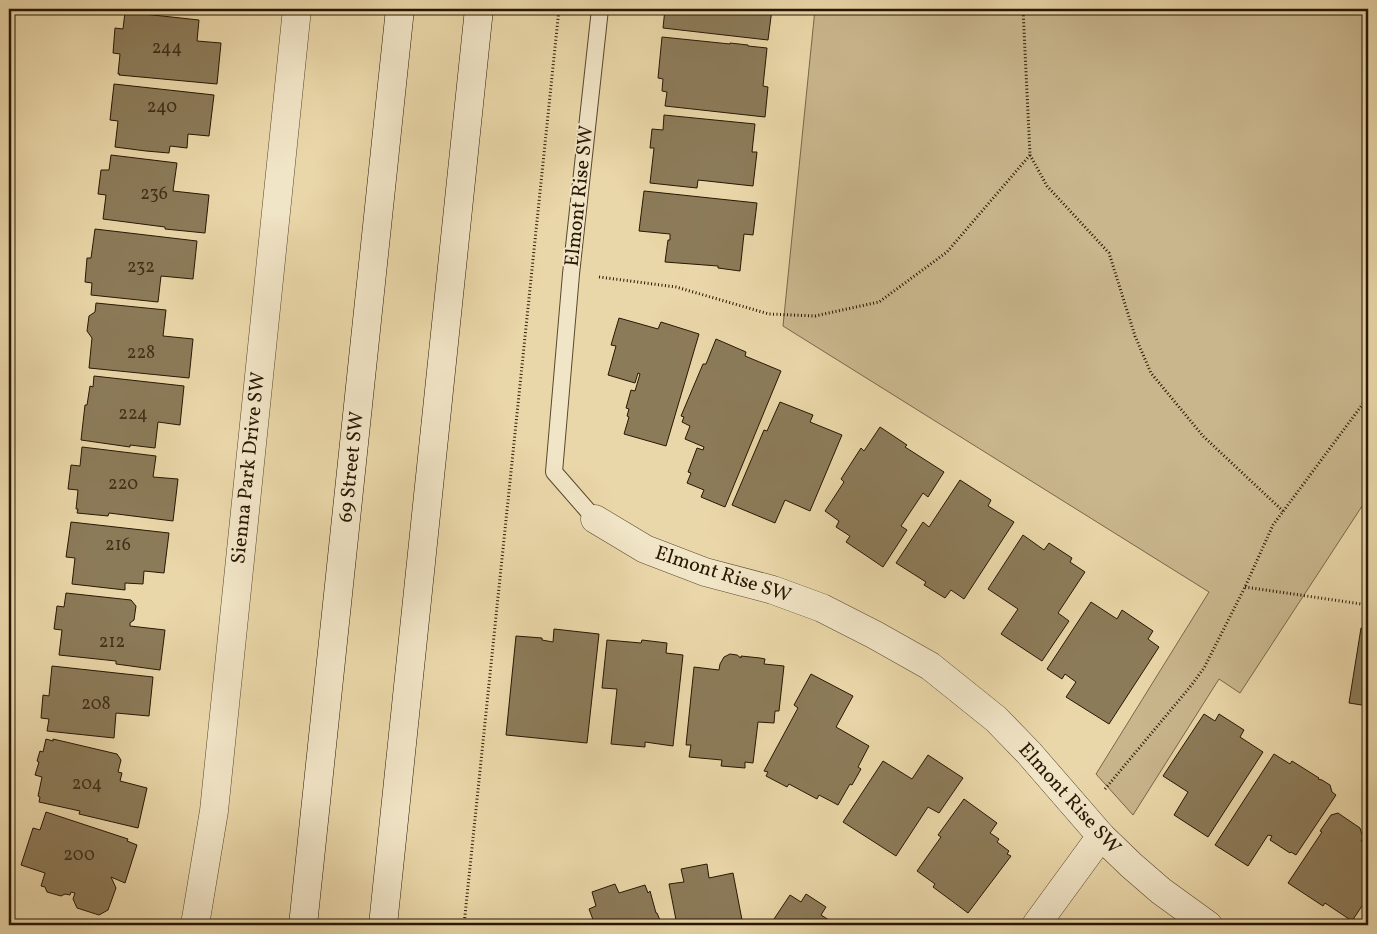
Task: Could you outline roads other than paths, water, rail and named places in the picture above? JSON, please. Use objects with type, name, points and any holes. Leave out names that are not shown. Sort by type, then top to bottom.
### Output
[{"type":"main road","name":"Sienna Park Drive SW","points":[[194,925],[214,810],[297,9]]},
{"type":"main road","name":"69 Street SW","points":[[303,925],[400,9]]},
{"type":"main road","points":[[383,925],[479,9]]},
{"type":"main road","name":"Elmont Rise SW","points":[[595,519],[645,549],[705,572],[773,590],[822,608],[930,666],[996,719],[1029,753],[1093,827],[1131,866],[1161,891],[1208,925]]},
{"type":"main road","points":[[1036,925],[1093,827]]},
{"type":"lane","name":"Elmont Rise SW","points":[[595,519],[554,472],[571,274],[600,9]]}]
